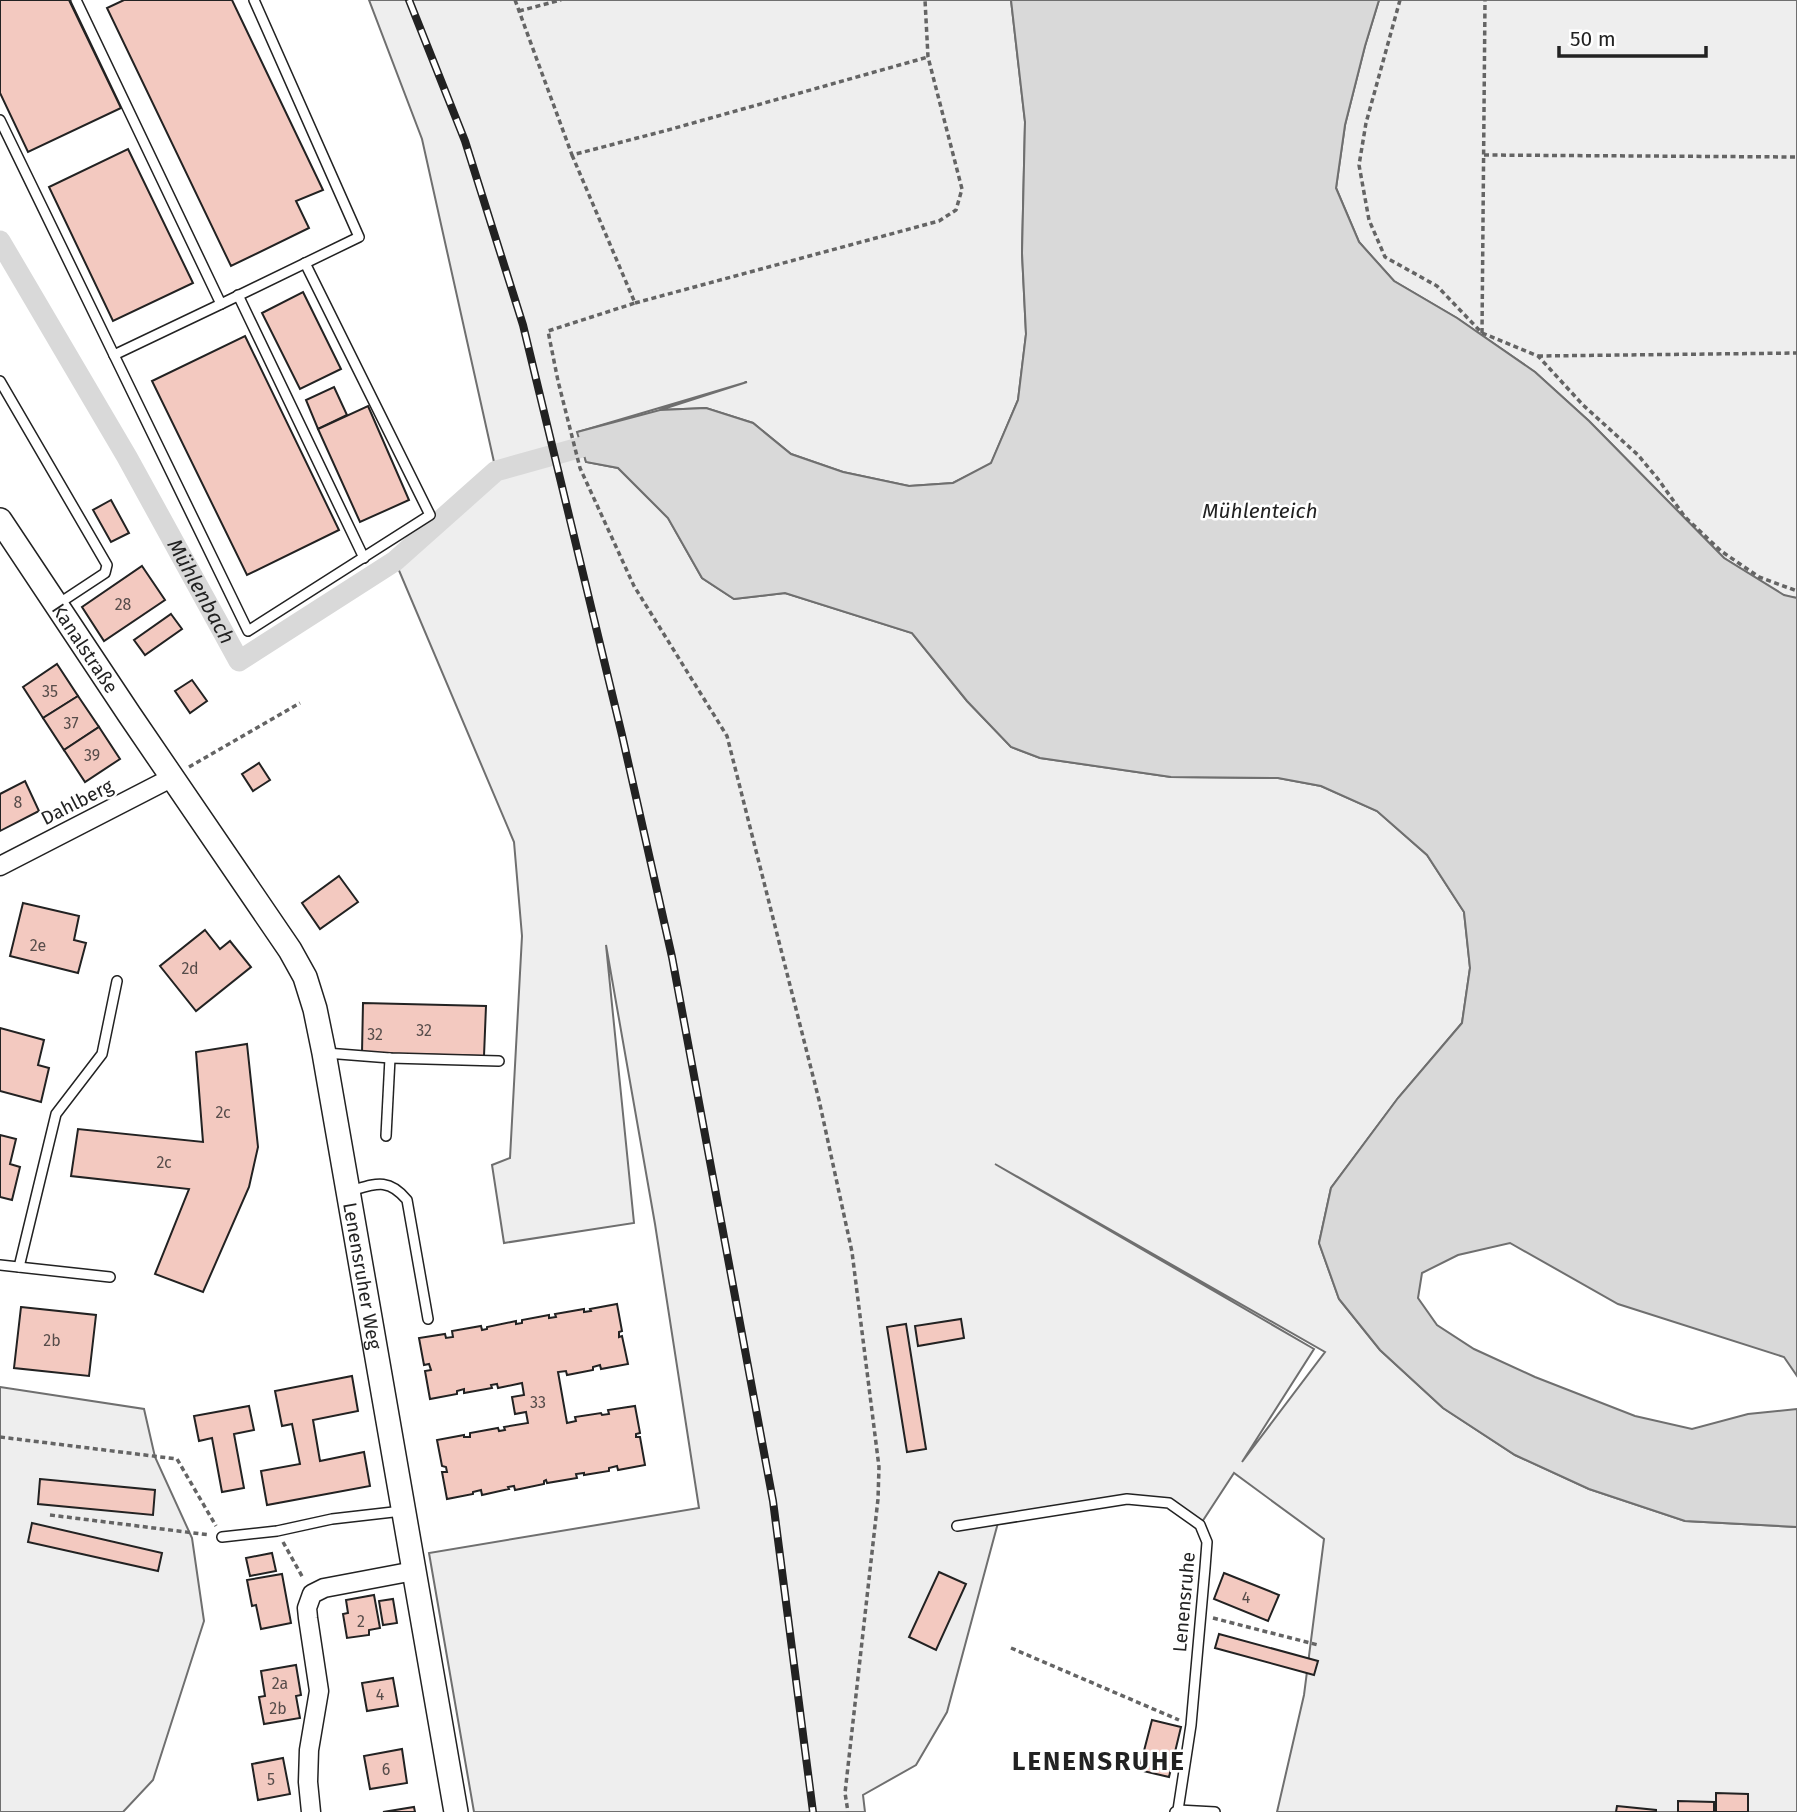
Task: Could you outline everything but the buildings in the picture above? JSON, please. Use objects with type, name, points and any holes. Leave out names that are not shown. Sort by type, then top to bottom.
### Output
[{"type":"street","name":"Kanalstraße","points":[[0,520],[173,777]]},
{"type":"street","name":"Dahlberg","points":[[0,866],[173,777]]},
{"type":"street","name":"Lenensruher Weg","points":[[173,777],[290,950],[305,978],[315,1009],[456,1812]]},
{"type":"street","points":[[311,1812],[309,1750],[319,1691],[307,1608],[312,1594],[324,1588],[414,1572]]},
{"type":"lane","points":[[76,0],[221,304]]},
{"type":"lane","points":[[114,355],[359,237],[254,0]]},
{"type":"lane","points":[[0,120],[248,631],[430,515],[305,263]]},
{"type":"lane","points":[[238,295],[364,558]]},
{"type":"lane","points":[[0,381],[107,565],[104,573],[57,605]]},
{"type":"lane","points":[[19,1267],[56,1114],[102,1054],[117,981]]},
{"type":"lane","points":[[324,1053],[499,1061]]},
{"type":"lane","points":[[386,1136],[390,1058]]},
{"type":"lane","points":[[348,1191],[377,1184],[396,1188],[407,1200],[428,1319]]},
{"type":"lane","points":[[0,1265],[110,1277]]},
{"type":"lane","name":"Lenensruhe","points":[[957,1526],[1127,1499],[1169,1503],[1200,1525],[1207,1542],[1191,1725],[1177,1811],[1215,1812]]},
{"type":"lane","points":[[222,1537],[277,1531],[332,1519],[404,1510]]},
{"type":"path","points":[[515,0],[572,155],[635,303]]},
{"type":"path","points":[[519,11],[561,0]]},
{"type":"path","points":[[848,1812],[845,1793],[878,1499],[879,1467],[852,1252],[819,1100],[727,736],[634,586],[580,468],[548,331],[635,303],[939,221],[956,210],[962,188],[928,57],[925,0]]},
{"type":"path","points":[[1400,0],[1366,123],[1359,165],[1369,220],[1385,257],[1437,286],[1482,333],[1538,356],[1797,353]]},
{"type":"path","points":[[1482,333],[1485,0]]},
{"type":"path","points":[[572,155],[928,57]]},
{"type":"path","points":[[1484,155],[1797,157]]},
{"type":"path","points":[[1538,356],[1583,405],[1638,455],[1685,517],[1721,551],[1759,577],[1797,591]]},
{"type":"path","points":[[173,777],[300,704]]},
{"type":"path","points":[[0,1437],[177,1460],[222,1537]]},
{"type":"path","points":[[50,1516],[222,1537]]},
{"type":"path","points":[[277,1531],[312,1594]]},
{"type":"path","points":[[1201,1615],[1318,1645]]},
{"type":"path","points":[[1011,1648],[1191,1725]]},
{"type":"shaded area","points":[[369,0],[1011,0],[1025,122],[1022,253],[1026,334],[1018,400],[991,464],[953,483],[909,486],[843,472],[791,454],[753,423],[706,408],[660,410],[747,382],[578,432],[586,462],[618,468],[668,518],[702,578],[734,599],[785,593],[912,633],[967,701],[1011,747],[1040,758],[1171,777],[1278,778],[1321,786],[1377,811],[1427,855],[1464,912],[1470,968],[1462,1023],[1398,1098],[1331,1188],[1319,1243],[1339,1299],[1380,1350],[1443,1408],[1515,1455],[1589,1489],[1685,1521],[1797,1527],[1797,1812],[1277,1812],[1304,1695],[1324,1539],[1234,1473],[1200,1525],[1169,1503],[1127,1499],[999,1519],[947,1712],[916,1765],[863,1795],[865,1812],[474,1812],[429,1553],[699,1508],[655,1224],[606,945],[634,1223],[504,1243],[492,1165],[510,1158],[522,936],[514,842],[395,561],[496,471],[422,139]],"holes":[[[995,1164],[1325,1352],[1242,1462],[1314,1349]]]},
{"type":"shaded area","points":[[1379,0],[1797,0],[1797,598],[1784,596],[1724,558],[1589,421],[1535,372],[1457,318],[1394,281],[1359,242],[1336,188],[1345,125]]},
{"type":"shaded area","points":[[0,1387],[144,1409],[155,1457],[192,1538],[204,1621],[153,1780],[123,1812],[0,1812]]},
{"type":"water","name":"Mühlenteich","points":[[1011,0],[1379,0],[1345,125],[1336,188],[1359,242],[1394,281],[1457,318],[1535,372],[1589,421],[1724,558],[1784,595],[1797,598],[1797,1376],[1784,1357],[1618,1304],[1510,1243],[1458,1255],[1422,1273],[1418,1298],[1437,1325],[1474,1349],[1535,1377],[1635,1416],[1692,1429],[1748,1414],[1797,1409],[1797,1527],[1685,1521],[1589,1489],[1515,1455],[1443,1408],[1380,1350],[1339,1299],[1319,1243],[1331,1188],[1398,1098],[1462,1023],[1470,968],[1464,912],[1427,855],[1377,811],[1321,786],[1278,778],[1171,777],[1040,758],[1011,747],[967,701],[912,633],[785,593],[734,599],[702,578],[668,518],[618,468],[586,462],[577,432],[660,410],[706,408],[753,423],[791,454],[843,472],[909,486],[953,483],[991,463],[1018,400],[1026,334],[1022,253],[1025,122]]},
{"type":"waterway","name":"Mühlenbach","points":[[0,241],[127,457],[239,661],[395,561],[496,471],[582,447]]},
{"type":"railway","points":[[409,0],[465,141],[523,325],[622,735],[672,957],[773,1501],[813,1812]]},
{"type":"district","name":"LENENSRUHE","points":[[1099,1761]]}]
